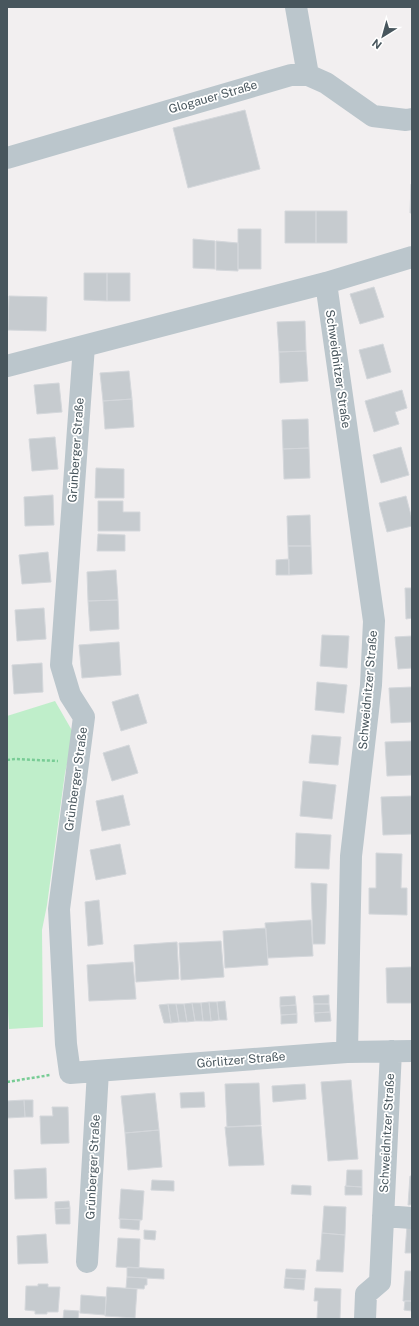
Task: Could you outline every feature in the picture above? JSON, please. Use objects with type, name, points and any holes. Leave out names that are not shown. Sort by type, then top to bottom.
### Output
[{"type":"street","points":[[296,7],[308,75]]},
{"type":"street","name":"Glogauer Straße","points":[[7,158],[291,75],[308,75],[326,83],[373,116],[406,120],[412,119]]},
{"type":"street","points":[[7,366],[326,283],[412,257]]},
{"type":"street","name":"Schweidnitzer Straße","points":[[326,283],[374,621],[371,685],[350,856],[347,1052]]},
{"type":"street","name":"Grünberger Straße","points":[[70,1073],[66,1044],[59,909],[84,717],[70,695],[62,664],[84,346]]},
{"type":"street","name":"Schweidnitzer Straße","points":[[365,1319],[366,1294],[380,1282],[383,1216],[402,1051]]},
{"type":"street","name":"Görlitzer Straße","points":[[70,1073],[347,1052],[402,1051]]},
{"type":"street","name":"Grünberger Straße","points":[[87,1262],[98,1071]]},
{"type":"street","points":[[383,1216],[412,1218]]},
{"type":"path","points":[[7,760],[15,759],[78,763]]},
{"type":"path","points":[[7,1082],[70,1073]]},
{"type":"green space","points":[[55,701],[74,734],[65,773],[47,905],[42,930],[43,1027],[9,1029],[7,992],[7,716]]},
{"type":"building","points":[[245,110],[260,169],[188,188],[173,128]]},
{"type":"building","points":[[411,184],[412,213],[410,213]]},
{"type":"building","points":[[285,211],[316,211],[316,243],[285,243]]},
{"type":"building","points":[[316,211],[347,211],[347,243],[316,243]]},
{"type":"building","points":[[238,229],[261,229],[261,269],[238,269]]},
{"type":"building","points":[[193,239],[215,241],[215,269],[193,268]]},
{"type":"building","points":[[216,241],[238,243],[238,271],[216,270]]},
{"type":"building","points":[[84,273],[107,273],[107,301],[84,300]]},
{"type":"building","points":[[107,273],[130,273],[130,301],[107,301]]},
{"type":"building","points":[[374,287],[384,317],[360,324],[350,294]]},
{"type":"building","points":[[9,296],[47,297],[46,331],[8,330]]},
{"type":"building","points":[[305,321],[306,351],[279,352],[277,322]]},
{"type":"building","points":[[383,344],[391,372],[367,379],[359,350]]},
{"type":"building","points":[[306,351],[308,381],[280,383],[279,352]]},
{"type":"building","points":[[129,371],[132,399],[103,401],[100,373]]},
{"type":"building","points":[[59,383],[62,412],[37,414],[34,385]]},
{"type":"building","points":[[402,390],[407,408],[395,412],[399,424],[374,432],[365,401]]},
{"type":"building","points":[[132,399],[134,427],[105,429],[103,401]]},
{"type":"building","points":[[308,419],[309,448],[283,449],[282,420]]},
{"type":"building","points":[[55,437],[58,469],[32,471],[29,439]]},
{"type":"building","points":[[401,447],[409,475],[381,483],[373,455]]},
{"type":"building","points":[[309,448],[310,478],[284,479],[283,449]]},
{"type":"building","points":[[96,468],[124,469],[124,498],[95,498]]},
{"type":"building","points":[[53,495],[54,525],[25,526],[24,497]]},
{"type":"building","points":[[406,496],[412,519],[412,526],[387,532],[379,503]]},
{"type":"building","points":[[98,501],[123,501],[123,512],[140,512],[140,531],[98,531]]},
{"type":"building","points":[[310,515],[311,546],[288,546],[287,516]]},
{"type":"building","points":[[98,534],[125,535],[125,551],[97,551]]},
{"type":"building","points":[[288,546],[311,546],[312,574],[289,575]]},
{"type":"building","points":[[48,552],[51,582],[22,584],[19,555]]},
{"type":"building","points":[[289,559],[289,575],[276,575],[276,560]]},
{"type":"building","points":[[116,570],[118,600],[88,601],[87,572]]},
{"type":"building","points":[[405,588],[412,588],[412,618],[406,619]]},
{"type":"building","points":[[118,600],[119,629],[90,631],[88,601]]},
{"type":"building","points":[[44,608],[46,639],[17,641],[15,610]]},
{"type":"building","points":[[322,635],[349,636],[347,668],[320,666]]},
{"type":"building","points":[[412,636],[412,668],[398,669],[395,637]]},
{"type":"building","points":[[119,642],[121,675],[82,678],[79,645]]},
{"type":"building","points":[[42,663],[43,692],[14,694],[12,665]]},
{"type":"building","points":[[317,682],[347,685],[344,713],[315,710]]},
{"type":"building","points":[[412,687],[412,722],[391,723],[389,688]]},
{"type":"building","points":[[138,694],[147,723],[121,731],[112,702]]},
{"type":"building","points":[[312,735],[341,737],[338,765],[309,763]]},
{"type":"building","points":[[412,741],[412,775],[387,776],[385,742]]},
{"type":"building","points":[[129,745],[138,773],[112,781],[103,753]]},
{"type":"building","points":[[303,781],[336,785],[332,819],[300,816]]},
{"type":"building","points":[[123,795],[130,825],[102,831],[96,801]]},
{"type":"building","points":[[412,796],[412,834],[383,835],[381,797]]},
{"type":"building","points":[[296,833],[331,835],[329,869],[295,868]]},
{"type":"building","points":[[120,844],[126,874],[96,880],[90,850]]},
{"type":"building","points":[[376,853],[402,854],[401,888],[407,888],[407,915],[369,914],[369,888],[376,888]]},
{"type":"building","points":[[311,883],[327,884],[325,944],[313,944]]},
{"type":"building","points":[[99,900],[103,944],[88,946],[85,902]]},
{"type":"building","points":[[311,920],[313,956],[268,958],[265,923]]},
{"type":"building","points":[[266,928],[268,965],[225,968],[223,931]]},
{"type":"building","points":[[221,941],[224,977],[181,980],[179,943]]},
{"type":"building","points":[[177,942],[179,979],[136,982],[134,945]]},
{"type":"building","points":[[133,962],[136,999],[89,1001],[87,965]]},
{"type":"building","points":[[412,967],[412,1003],[387,1003],[386,968]]},
{"type":"building","points":[[329,995],[329,1004],[314,1004],[313,996]]},
{"type":"building","points":[[295,996],[296,1005],[280,1006],[280,997]]},
{"type":"building","points":[[225,1001],[227,1020],[219,1020],[217,1002]]},
{"type":"building","points":[[209,1002],[211,1021],[203,1021],[201,1003]]},
{"type":"building","points":[[209,1002],[217,1002],[219,1020],[211,1021]]},
{"type":"building","points":[[192,1003],[195,1021],[187,1022],[184,1004]]},
{"type":"building","points":[[192,1003],[201,1003],[203,1021],[195,1021]]},
{"type":"building","points":[[168,1004],[171,1023],[164,1023],[159,1005]]},
{"type":"building","points":[[168,1004],[176,1004],[179,1022],[171,1023]]},
{"type":"building","points":[[176,1004],[184,1004],[187,1022],[179,1022]]},
{"type":"building","points":[[314,1004],[329,1004],[330,1012],[314,1013]]},
{"type":"building","points":[[296,1005],[297,1014],[281,1015],[280,1006]]},
{"type":"building","points":[[330,1012],[331,1021],[315,1022],[314,1013]]},
{"type":"building","points":[[297,1014],[297,1023],[281,1024],[281,1015]]},
{"type":"building","points":[[351,1080],[358,1159],[328,1161],[321,1082]]},
{"type":"building","points":[[259,1083],[261,1125],[227,1127],[225,1084]]},
{"type":"building","points":[[305,1084],[306,1099],[273,1102],[272,1086]]},
{"type":"building","points":[[204,1092],[205,1107],[181,1108],[180,1093]]},
{"type":"building","points":[[155,1093],[159,1130],[125,1133],[121,1096]]},
{"type":"building","points":[[24,1100],[33,1100],[33,1117],[25,1117]]},
{"type":"building","points":[[24,1100],[25,1117],[7,1118],[7,1101]]},
{"type":"building","points":[[52,1107],[68,1107],[69,1143],[41,1144],[40,1116],[53,1116]]},
{"type":"building","points":[[261,1126],[264,1165],[229,1166],[225,1127]]},
{"type":"building","points":[[159,1130],[162,1167],[128,1170],[125,1133]]},
{"type":"building","points":[[46,1168],[47,1198],[15,1199],[14,1170]]},
{"type":"building","points":[[347,1170],[362,1170],[362,1187],[346,1186]]},
{"type":"building","points":[[410,1176],[412,1176],[412,1205],[408,1205]]},
{"type":"building","points":[[152,1180],[174,1181],[174,1191],[151,1190]]},
{"type":"building","points":[[292,1185],[311,1186],[311,1195],[291,1194]]},
{"type":"building","points":[[345,1186],[362,1187],[362,1195],[345,1195]]},
{"type":"building","points":[[121,1189],[144,1191],[142,1220],[119,1219]]},
{"type":"building","points":[[69,1201],[70,1208],[55,1209],[55,1202]]},
{"type":"building","points":[[324,1206],[346,1207],[345,1235],[322,1233]]},
{"type":"building","points":[[70,1208],[70,1224],[56,1224],[55,1209]]},
{"type":"building","points":[[120,1219],[140,1220],[139,1230],[120,1228]]},
{"type":"building","points":[[412,1224],[412,1253],[405,1253],[407,1225]]},
{"type":"building","points":[[144,1230],[156,1231],[155,1240],[144,1239]]},
{"type":"building","points":[[322,1233],[345,1235],[343,1272],[316,1271],[317,1260],[320,1260]]},
{"type":"building","points":[[46,1234],[48,1263],[18,1264],[17,1236]]},
{"type":"building","points":[[118,1238],[140,1239],[139,1268],[116,1267]]},
{"type":"building","points":[[127,1267],[164,1269],[164,1279],[127,1277]]},
{"type":"building","points":[[286,1269],[306,1270],[305,1279],[285,1278]]},
{"type":"building","points":[[405,1271],[412,1271],[412,1301],[403,1301]]},
{"type":"building","points":[[127,1277],[147,1278],[147,1285],[145,1285],[144,1289],[126,1288]]},
{"type":"building","points":[[285,1278],[305,1279],[304,1290],[284,1288]]},
{"type":"building","points":[[38,1284],[48,1284],[48,1287],[60,1287],[58,1312],[35,1314],[35,1311],[25,1310],[26,1286],[38,1286]]},
{"type":"building","points":[[107,1287],[137,1289],[135,1318],[105,1316]]},
{"type":"building","points":[[315,1288],[341,1289],[340,1319],[317,1319],[318,1301],[314,1301]]},
{"type":"building","points":[[81,1295],[106,1297],[105,1315],[80,1313]]},
{"type":"building","points":[[405,1301],[412,1301],[412,1311],[404,1310]]},
{"type":"building","points":[[64,1310],[79,1311],[78,1319],[63,1319]]}]
